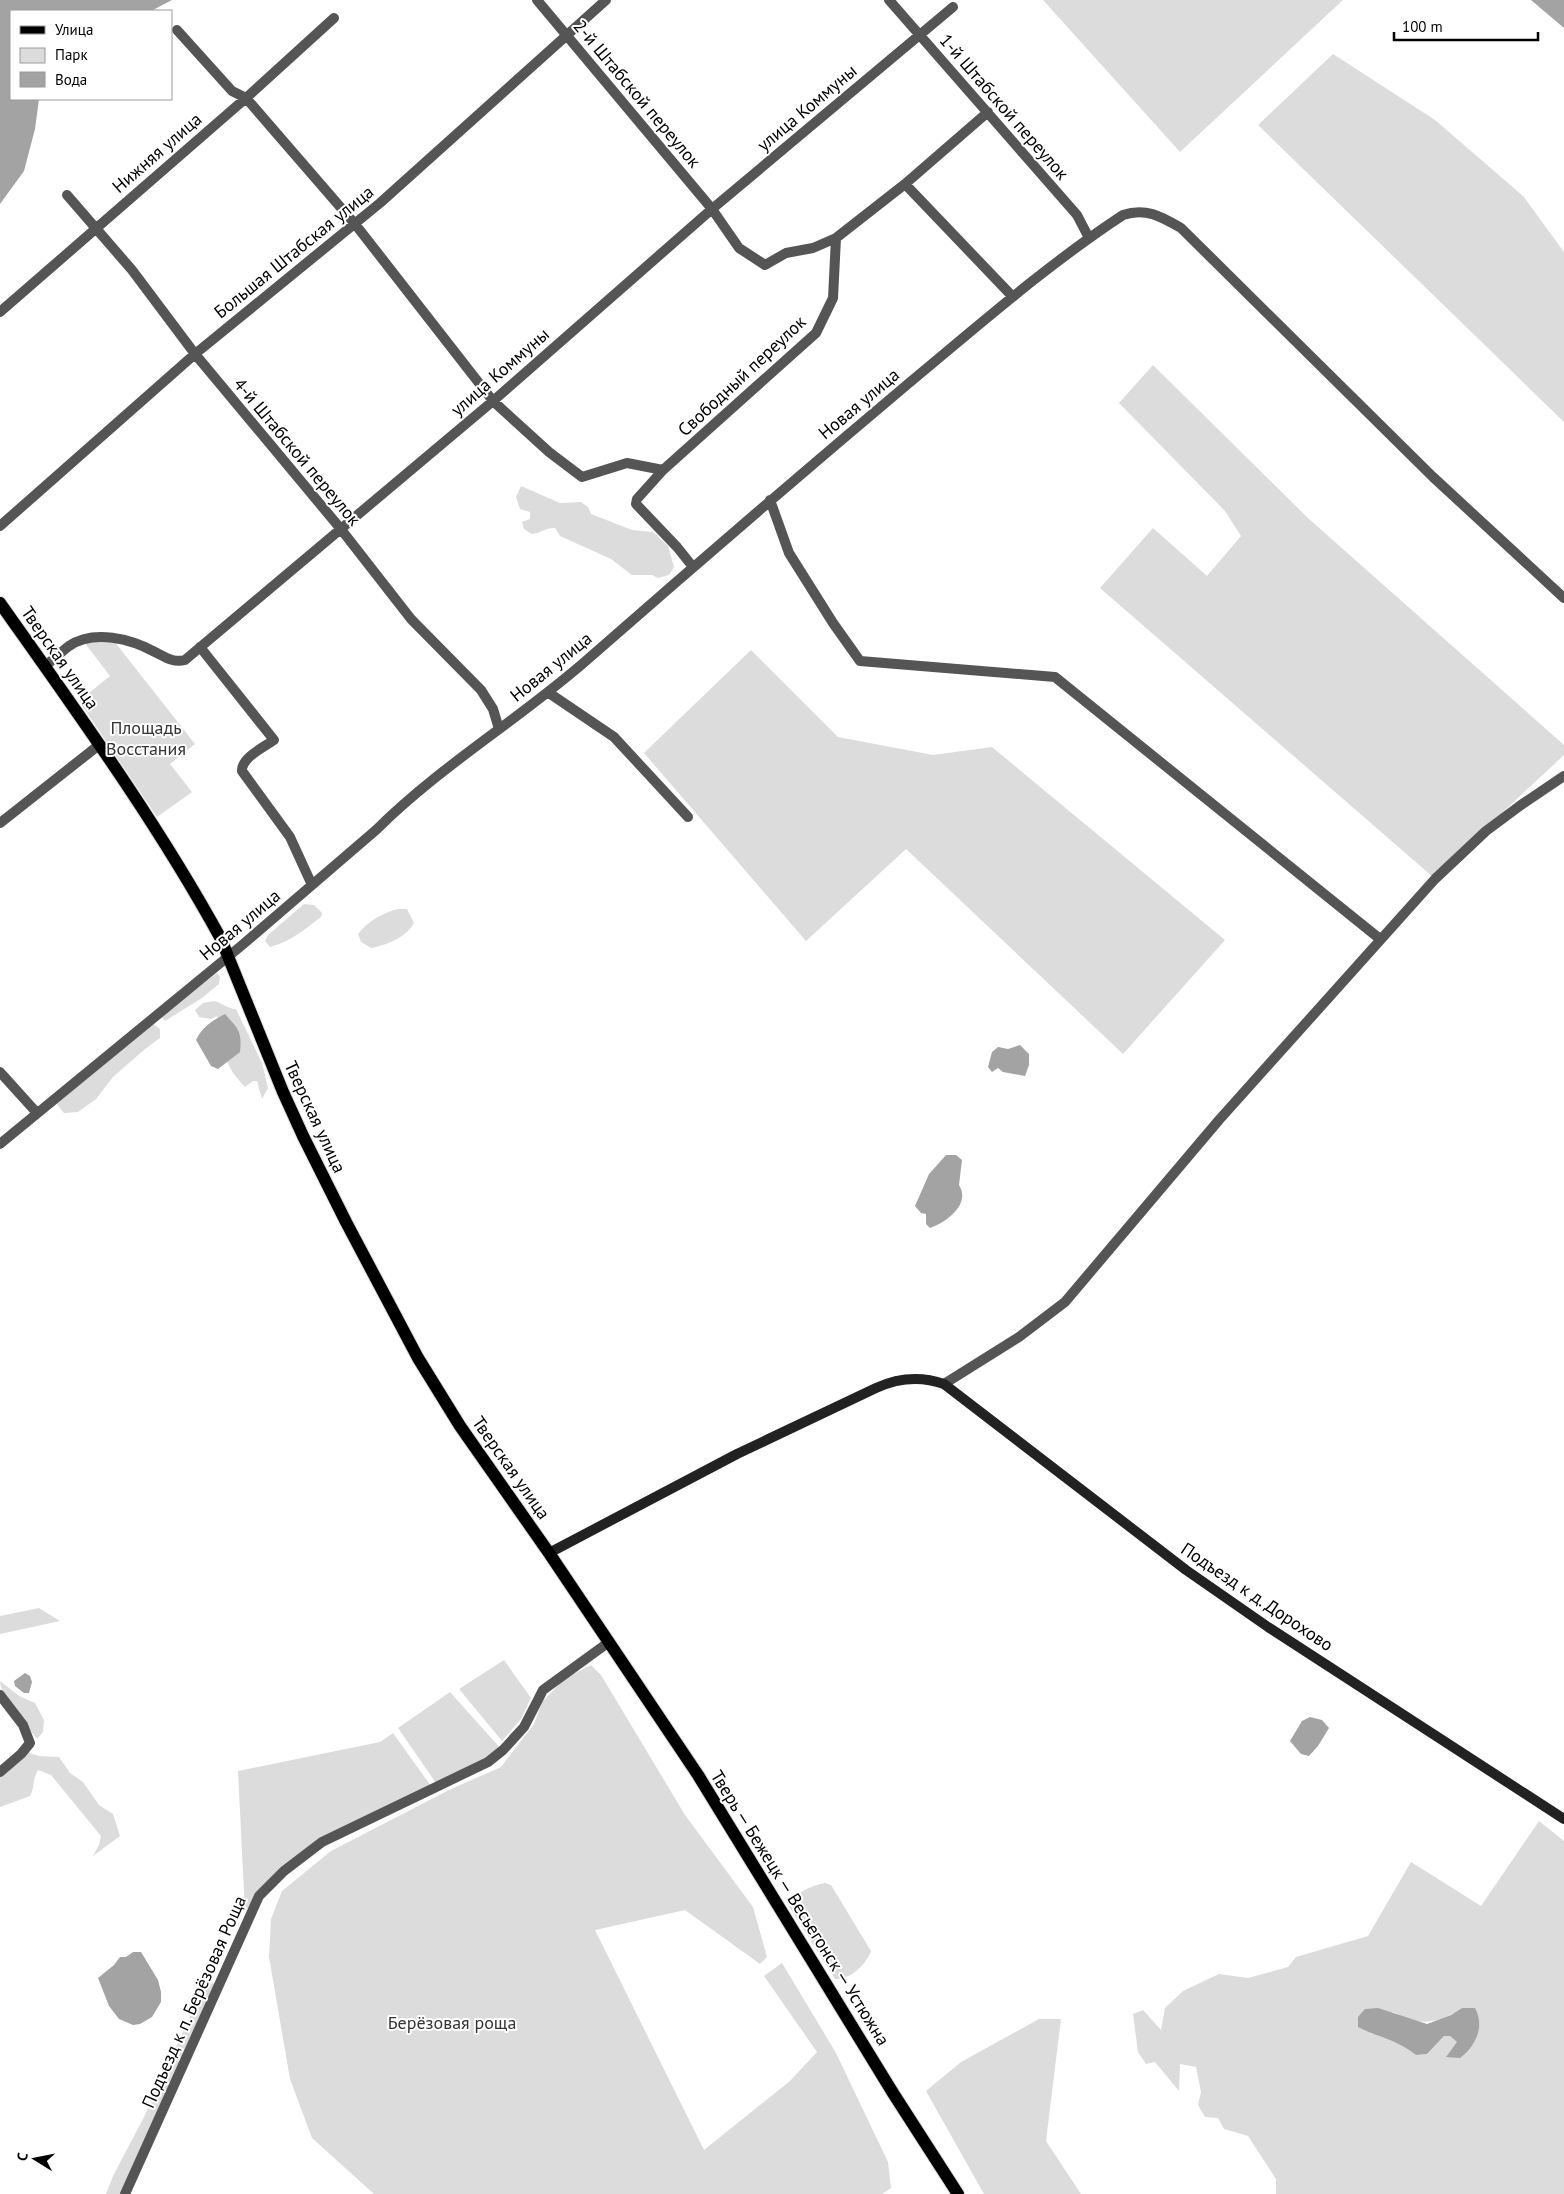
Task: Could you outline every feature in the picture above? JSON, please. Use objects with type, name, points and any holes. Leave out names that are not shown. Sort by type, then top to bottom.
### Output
[{"type":"main road","name":"Тверская улица","points":[[0,603],[99,745],[166,846],[209,917],[228,956],[287,1101],[346,1222],[398,1322],[460,1426],[550,1553],[609,1642]]},
{"type":"main road","name":"Тверь — Бежецк — Весьегонск — Устюжна","points":[[609,1642],[737,1836],[893,2093],[958,2194]]},
{"type":"street","name":"2-й Штабской переулок","points":[[537,0],[712,209],[739,248],[765,265],[786,252],[813,248],[836,238]]},
{"type":"street","name":"Большая Штабская улица","points":[[0,526],[195,354],[355,224],[567,37],[606,0]]},
{"type":"street","name":"1-й Штабской переулок","points":[[889,0],[1077,215],[1089,238]]},
{"type":"street","name":"улица Коммуны","points":[[45,666],[70,646],[85,639],[99,637],[127,640],[166,658],[179,661],[185,660],[493,401],[712,209],[952,8]]},
{"type":"street","name":"Нижняя улица","points":[[0,312],[95,227],[246,98],[334,18]]},
{"type":"street","points":[[177,30],[232,91],[246,98],[355,224],[493,401],[549,452],[582,477],[627,463],[663,470]]},
{"type":"street","points":[[836,238],[905,184],[988,112]]},
{"type":"street","points":[[905,184],[1012,297]]},
{"type":"street","name":"4-й Штабской переулок","points":[[67,195],[132,270],[195,354],[340,528],[411,619],[481,690],[493,709],[499,729]]},
{"type":"street","name":"Новая улица","points":[[0,1144],[228,956],[393,813],[499,729],[549,693],[770,500],[1012,297],[1089,238],[1123,215],[1136,211],[1160,216],[1181,228],[1433,477],[1564,598]]},
{"type":"street","name":"Свободный переулок","points":[[693,567],[677,546],[636,504],[638,499],[663,470],[816,334],[834,298],[836,238]]},
{"type":"street","points":[[770,500],[789,553],[833,623],[860,661],[1055,677],[1380,939]]},
{"type":"street","points":[[200,647],[274,740],[245,761],[241,768],[242,772],[290,837],[312,885]]},
{"type":"street","points":[[549,693],[614,737],[688,817]]},
{"type":"street","points":[[0,823],[99,745]]},
{"type":"street","points":[[550,1553],[737,1454],[883,1384],[915,1379],[944,1384],[1019,1337],[1065,1302],[1219,1120],[1435,879],[1486,831],[1564,776]]},
{"type":"street","points":[[0,1072],[37,1113]]},
{"type":"street","name":"Подъезд к д. Дорохово","points":[[944,1384],[1194,1576],[1268,1627],[1564,1819]]},
{"type":"street","name":"Подъезд к п. Берёзовая Роща","points":[[125,2194],[259,1896],[284,1871],[322,1842],[488,1762],[503,1750],[524,1727],[542,1690],[609,1642]]},
{"type":"street","points":[[0,1695],[23,1725],[29,1739],[28,1747],[0,1772]]},
{"type":"green space","points":[[1043,0],[1343,0],[1180,152]]},
{"type":"green space","points":[[1333,54],[1435,120],[1523,196],[1564,252],[1564,422],[1258,125]]},
{"type":"green space","points":[[1153,365],[1309,519],[1564,745],[1564,755],[1433,877],[1100,588],[1153,528],[1207,576],[1241,536],[1225,511],[1119,403]]},
{"type":"green space","points":[[521,486],[560,503],[581,502],[588,507],[591,514],[632,530],[653,532],[668,546],[674,567],[669,575],[658,578],[652,575],[632,575],[611,559],[560,536],[555,528],[532,534],[524,529],[522,522],[530,519],[530,512],[520,509],[516,497]]},
{"type":"green space","name":"Площадь Восстания","points":[[114,641],[195,744],[170,764],[192,792],[157,817],[79,701],[110,676],[84,642]]},
{"type":"green space","points":[[751,650],[838,737],[933,755],[992,747],[1225,940],[1123,1054],[906,849],[806,941],[644,753]]},
{"type":"green space","points":[[304,904],[314,905],[322,913],[321,917],[291,938],[270,947],[265,941],[268,935]]},
{"type":"green space","points":[[397,909],[407,909],[414,923],[406,933],[389,943],[371,948],[361,942],[358,934],[366,925],[380,916]]},
{"type":"green space","points":[[217,973],[220,977],[219,984],[202,998],[165,1021],[161,1016]]},
{"type":"green space","points":[[214,1001],[236,1009],[262,1063],[268,1088],[262,1099],[257,1081],[253,1081],[245,1087],[230,1068],[225,1055],[221,1027],[217,1016],[211,1019],[199,1017],[195,1010],[203,1003]]},
{"type":"green space","points":[[153,1024],[160,1029],[160,1038],[113,1077],[96,1099],[78,1112],[64,1113],[56,1103]]},
{"type":"green space","points":[[39,1608],[60,1621],[0,1634],[0,1616]]},
{"type":"green space","points":[[504,1660],[531,1698],[521,1719],[502,1741],[459,1689]]},
{"type":"green space","name":"Берёзовая роща","points":[[591,1665],[601,1675],[685,1815],[753,1907],[767,1957],[760,1964],[685,1910],[595,1930],[704,2150],[790,2081],[817,2052],[764,1976],[782,1963],[836,2053],[888,2162],[891,2188],[882,2194],[374,2194],[312,2138],[290,2079],[269,1957],[271,1919],[282,1891],[331,1851],[451,1789],[501,1767],[534,1724],[542,1702],[564,1679]]},
{"type":"green space","points":[[0,1681],[19,1696],[35,1703],[44,1720],[43,1732],[37,1739],[9,1703]]},
{"type":"green space","points":[[450,1692],[501,1749],[486,1761],[436,1783],[398,1728]]},
{"type":"green space","points":[[393,1733],[431,1786],[319,1840],[258,1893],[245,1912],[238,1771],[380,1742]]},
{"type":"green space","points":[[26,1752],[39,1756],[59,1757],[70,1773],[83,1782],[99,1805],[113,1814],[120,1836],[93,1856],[101,1836],[51,1775],[38,1770],[30,1796],[0,1807],[0,1774]]},
{"type":"green space","points":[[1539,1821],[1564,1841],[1564,2194],[1276,2194],[1276,2179],[1248,2136],[1224,2129],[1218,2118],[1205,2117],[1198,2105],[1201,2092],[1196,2067],[1180,2064],[1179,2091],[1155,2062],[1146,2064],[1138,2052],[1133,2014],[1143,2010],[1161,2030],[1165,2008],[1183,1991],[1219,1974],[1248,1978],[1288,1967],[1296,1957],[1368,1936],[1411,1862],[1481,1906]],"holes":[[[1462,2008],[1460,2058],[1457,2042],[1450,2036],[1444,2036],[1427,2054],[1416,2055],[1402,2044],[1370,2033],[1393,2012],[1411,2020],[1428,2022]]]},
{"type":"green space","points":[[825,1883],[831,1885],[871,1951],[857,1971],[841,1979],[835,1979],[788,1905],[795,1896],[804,1890]]},
{"type":"green space","points":[[208,1982],[215,1984],[121,2194],[106,2194],[113,2176],[144,2117],[204,1986]]},
{"type":"green space","points":[[1039,2019],[1061,2019],[1046,2141],[1081,2194],[984,2194],[926,2091],[961,2062]]},
{"type":"water","points":[[0,0],[172,0],[153,10],[10,10],[10,100],[39,100],[35,129],[24,171],[0,204]]},
{"type":"water","points":[[1531,0],[1564,0],[1564,28]]},
{"type":"water","points":[[225,1014],[234,1024],[240,1035],[240,1052],[218,1069],[211,1066],[196,1040],[208,1024]]},
{"type":"water","points":[[1020,1045],[1029,1054],[1029,1065],[1025,1076],[1003,1072],[998,1068],[992,1072],[988,1067],[992,1052],[998,1047],[1008,1049]]},
{"type":"water","points":[[946,1155],[956,1155],[962,1160],[959,1185],[962,1199],[960,1205],[950,1217],[930,1228],[926,1224],[926,1214],[921,1213],[915,1206],[929,1174]]},
{"type":"water","points":[[25,1673],[30,1676],[32,1682],[29,1693],[24,1693],[15,1686],[14,1681]]},
{"type":"water","points":[[1310,1717],[1322,1720],[1329,1728],[1318,1746],[1309,1756],[1301,1754],[1290,1741],[1302,1721]]},
{"type":"water","points":[[133,1952],[141,1952],[158,1980],[161,2002],[152,2017],[140,2024],[133,2025],[119,2019],[109,2006],[98,1978],[114,1965],[120,1957],[126,1957]]},
{"type":"water","points":[[1378,2008],[1427,2024],[1451,2015],[1462,2008],[1475,2008],[1478,2015],[1479,2029],[1474,2042],[1460,2058],[1446,2057],[1457,2042],[1450,2036],[1444,2036],[1427,2054],[1416,2055],[1394,2042],[1358,2027],[1358,2017],[1365,2009]]}]
